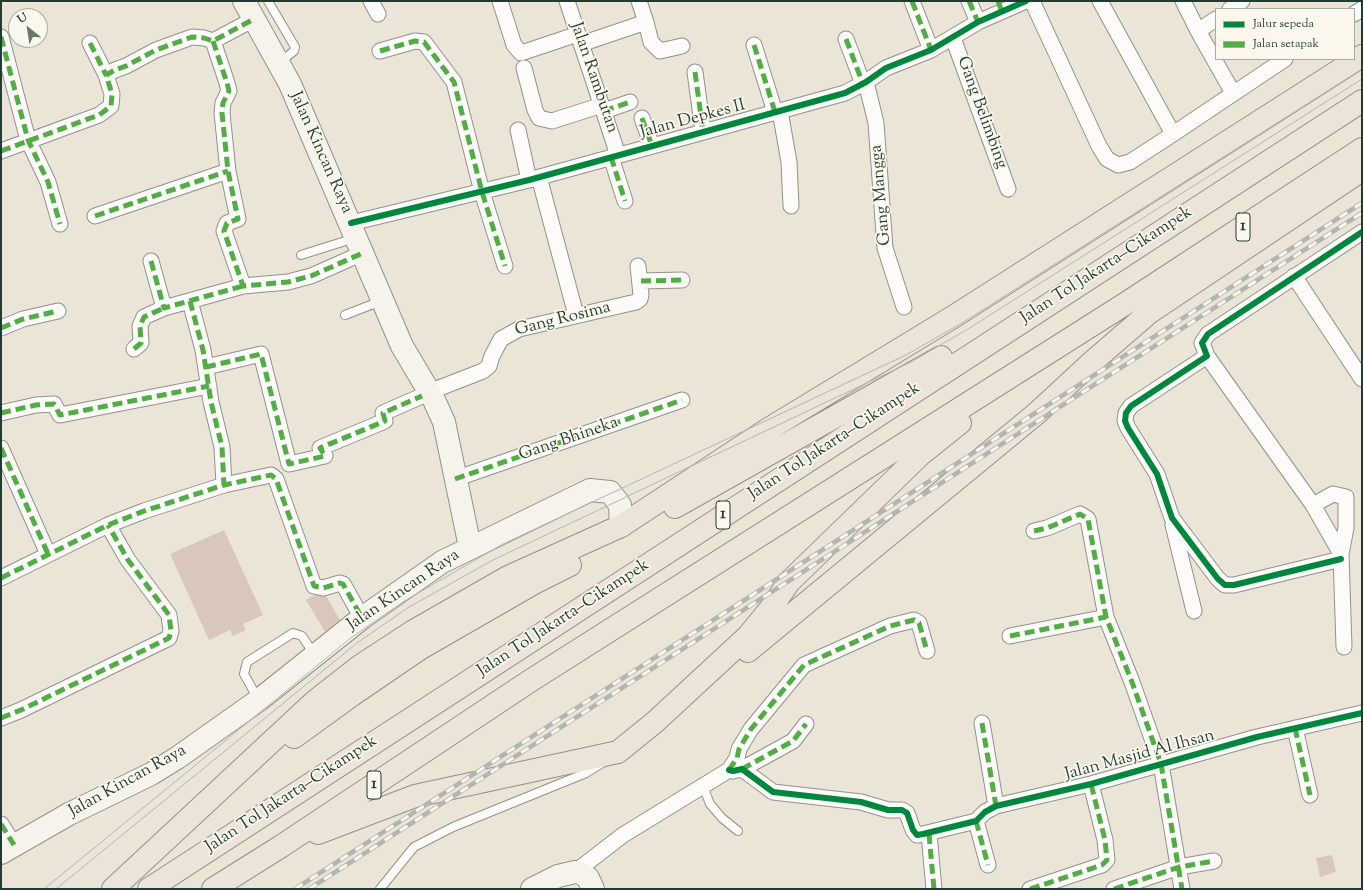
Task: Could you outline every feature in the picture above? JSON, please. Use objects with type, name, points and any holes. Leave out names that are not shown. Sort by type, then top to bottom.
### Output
[{"type":"highway","points":[[113,889],[216,795],[314,702],[373,658],[412,632],[508,577],[621,526],[772,427],[953,318],[1362,56]]},
{"type":"highway","name":"Jalan Tol Jakarta–Cikampek","points":[[148,889],[1362,101]]},
{"type":"highway","points":[[216,795],[352,695],[421,648],[534,583],[618,540],[714,484],[977,337],[1144,238],[1297,143]]},
{"type":"highway","name":"Jalan Tol Jakarta–Cikampek","points":[[213,889],[280,848],[533,680],[1125,304],[1362,149]]},
{"type":"highway","points":[[655,722],[715,680],[1018,428],[1150,312],[1362,170]]},
{"type":"highway","points":[[280,848],[415,796],[618,752],[655,722],[748,636],[771,608],[789,582],[920,455],[996,393],[1125,304]]},
{"type":"main road","name":"Jalan Kincan Raya","points":[[8,849],[69,814],[170,762],[259,700],[314,654],[362,618],[442,562],[470,547],[444,422],[425,394],[402,346],[357,238],[293,92],[279,63],[249,10]]},
{"type":"main road","points":[[470,547],[590,490],[610,492],[620,505],[621,526]]},
{"type":"main road","points":[[532,889],[558,876],[583,878]]},
{"type":"street","points":[[500,1],[514,45],[521,53],[646,22]]},
{"type":"street","name":"Jalan Rambutan","points":[[567,1],[603,108],[625,201]]},
{"type":"street","points":[[639,1],[651,42],[660,51],[682,46]]},
{"type":"street","points":[[912,1],[931,50]]},
{"type":"street","points":[[969,1],[978,22]]},
{"type":"street","points":[[1027,1],[1098,146],[1107,159],[1118,165],[1130,162],[1284,60]]},
{"type":"street","name":"Jalan Depkes II","points":[[134,349],[142,344],[140,326],[144,317],[164,308],[243,286],[288,282],[311,276],[357,238],[482,192],[534,179],[845,92],[865,83],[886,68],[931,50],[953,38],[1000,6],[1027,1]]},
{"type":"street","points":[[1100,1],[1173,134]]},
{"type":"street","points":[[1183,1],[1198,32],[1233,94]]},
{"type":"street","points":[[1232,8],[1242,1]]},
{"type":"street","points":[[212,41],[249,10]]},
{"type":"street","points":[[1198,32],[1215,20]]},
{"type":"street","points":[[1,37],[28,140],[48,182],[60,224]]},
{"type":"street","points":[[106,75],[156,50],[192,37],[204,38],[212,41],[223,69],[228,91],[223,103],[222,113],[228,171],[238,218],[227,223],[224,231],[243,286]]},
{"type":"street","name":"Gang Belimbing","points":[[953,38],[1008,189]]},
{"type":"street","name":"Gang Mangga","points":[[846,39],[865,83],[876,123],[886,248],[904,307]]},
{"type":"street","points":[[380,51],[415,41],[424,42],[449,74],[457,87],[482,192],[505,266]]},
{"type":"street","points":[[1,151],[28,140],[94,118],[112,106],[112,94],[106,75],[90,43]]},
{"type":"street","points":[[754,45],[777,112],[789,162],[791,206]]},
{"type":"street","points":[[524,68],[535,110],[539,118],[552,121],[630,102]]},
{"type":"street","points":[[695,72],[703,131]]},
{"type":"street","points":[[642,118],[652,146]]},
{"type":"street","points":[[518,130],[576,315]]},
{"type":"street","points":[[95,216],[228,171]]},
{"type":"street","points":[[1341,557],[1313,505],[1208,356],[1202,343],[1208,334],[1362,232]]},
{"type":"street","points":[[152,261],[164,308]]},
{"type":"street","name":"Gang Rosima","points":[[206,367],[261,354],[289,464],[325,456],[320,448],[385,421],[383,413],[425,394],[483,371],[489,366],[501,339],[510,333],[519,329],[636,302],[640,299],[638,266]]},
{"type":"street","points":[[1294,276],[1362,379]]},
{"type":"street","points":[[640,281],[682,280]]},
{"type":"street","points":[[190,302],[206,367],[222,447],[224,485]]},
{"type":"street","points":[[1,328],[23,319],[58,311]]},
{"type":"street","points":[[1194,611],[1172,518],[1157,474],[1128,428],[1125,420],[1126,412],[1130,406],[1208,356]]},
{"type":"street","points":[[1,413],[36,405],[54,404],[60,415],[149,396],[209,386]]},
{"type":"street","name":"Gang Bhineka","points":[[456,479],[682,400]]},
{"type":"street","points":[[1,448],[48,554]]},
{"type":"street","points":[[1,578],[108,525],[224,485],[271,475],[275,477],[314,586],[323,588],[340,583],[343,584],[362,618]]},
{"type":"street","points":[[1313,505],[1333,494],[1346,497],[1346,528],[1341,557],[1344,647]]},
{"type":"street","points":[[1034,531],[1047,528],[1080,514],[1088,519],[1106,617],[1132,682],[1161,764],[1182,889]]},
{"type":"street","points":[[1172,518],[1225,585],[1234,585],[1341,557]]},
{"type":"street","points":[[1,718],[27,707],[169,638],[172,631],[169,615],[128,560],[108,525]]},
{"type":"street","points":[[1010,636],[1106,617]]},
{"type":"street","points":[[735,769],[739,749],[751,729],[804,665],[890,626],[914,620],[919,623],[927,651]]},
{"type":"street","name":"Jalan Masjid Al Ihsan","points":[[929,834],[976,821],[985,812],[996,806],[1091,784],[1294,728],[1362,713]]},
{"type":"street","points":[[982,723],[996,806]]},
{"type":"street","points":[[583,878],[623,835],[703,786],[735,769],[793,742],[806,724]]},
{"type":"street","points":[[1294,728],[1310,795]]},
{"type":"street","points":[[735,769],[773,792],[861,802],[888,810],[902,810],[907,813],[913,830],[917,835],[929,834],[934,889]]},
{"type":"street","points":[[1030,889],[1102,865],[1106,860],[1105,840],[1091,784]]},
{"type":"street","points":[[976,821],[988,865]]},
{"type":"street","points":[[1,824],[8,849]]},
{"type":"street","points":[[1114,889],[1179,867],[1214,861]]},
{"type":"lane","points":[[268,1],[295,46],[294,51],[279,63]]},
{"type":"lane","points":[[301,256],[357,238]]},
{"type":"lane","points":[[345,315],[382,301]]},
{"type":"lane","points":[[259,700],[244,674],[247,662],[293,633],[302,636],[314,654]]},
{"type":"lane","points":[[380,889],[414,847],[453,827],[586,773],[618,752]]},
{"type":"lane","points":[[703,786],[710,804],[722,818],[738,832]]},
{"type":"building","points":[[224,530],[263,615],[243,624],[246,630],[233,636],[230,630],[209,640],[170,554]]},
{"type":"building","points":[[314,595],[326,596],[340,620],[325,632],[306,600]]},
{"type":"building","points":[[1332,855],[1336,872],[1320,877],[1316,858]]},
{"type":"tram line","points":[[44,889],[352,637],[406,600],[503,544],[906,355],[962,323],[1362,69]]},
{"type":"tram line","points":[[56,889],[357,643],[409,607],[493,560],[911,362],[968,329],[1362,79]]},
{"type":"railway","points":[[295,889],[1362,203]]},
{"type":"railway","points":[[309,889],[1362,213]]},
{"type":"marked path","points":[[912,1],[931,50]]},
{"type":"marked path","points":[[969,1],[978,22]]},
{"type":"marked path","points":[[998,1],[1002,12]]},
{"type":"marked path","points":[[1,151],[99,115],[111,106],[112,94],[106,75],[115,70],[126,66],[156,50],[192,37],[204,38],[213,41],[254,19]]},
{"type":"marked path","points":[[1,37],[28,140],[48,182],[60,224]]},
{"type":"marked path","points":[[846,39],[863,84]]},
{"type":"marked path","points":[[213,41],[229,91],[223,103],[222,113],[228,171],[238,219],[227,223],[224,231],[243,286],[288,282],[311,276],[363,253]]},
{"type":"marked path","points":[[380,51],[415,41],[424,42],[454,82],[482,192],[505,266]]},
{"type":"marked path","points":[[90,43],[106,75]]},
{"type":"marked path","points":[[754,45],[775,112]]},
{"type":"marked path","points":[[695,72],[703,131]]},
{"type":"marked path","points":[[604,111],[630,102]]},
{"type":"marked path","points":[[642,118],[652,146]]},
{"type":"marked path","points":[[611,157],[625,201]]},
{"type":"marked path","points":[[95,216],[228,171]]},
{"type":"marked path","points":[[151,261],[164,308],[243,286]]},
{"type":"marked path","points":[[641,281],[682,280]]},
{"type":"marked path","points":[[190,301],[203,350],[211,402],[222,447],[224,485]]},
{"type":"marked path","points":[[134,349],[141,343],[140,326],[144,317],[164,308]]},
{"type":"marked path","points":[[1,328],[23,319],[58,311]]},
{"type":"marked path","points":[[206,367],[261,354],[289,464],[325,456],[320,448],[385,421],[383,413],[422,396]]},
{"type":"marked path","points":[[1,413],[36,405],[54,404],[60,415],[209,386]]},
{"type":"marked path","points":[[455,479],[682,400]]},
{"type":"marked path","points":[[1,448],[48,554]]},
{"type":"marked path","points":[[1,578],[108,525],[144,511],[224,485],[271,475],[276,479],[314,586],[323,588],[340,583],[343,584],[362,618]]},
{"type":"marked path","points":[[1034,531],[1047,528],[1080,514],[1088,519],[1106,617],[1132,682],[1161,764],[1182,889]]},
{"type":"marked path","points":[[1,718],[21,710],[169,638],[171,631],[169,615],[128,560],[108,525]]},
{"type":"marked path","points":[[1010,636],[1106,617]]},
{"type":"marked path","points":[[729,770],[737,758],[739,749],[751,729],[804,665],[890,626],[914,620],[919,623],[927,651]]},
{"type":"marked path","points":[[982,723],[996,806]]},
{"type":"marked path","points":[[742,769],[793,741],[806,724]]},
{"type":"marked path","points":[[1295,728],[1310,795]]},
{"type":"marked path","points":[[1030,889],[1102,865],[1107,860],[1105,840],[1091,784]]},
{"type":"marked path","points":[[976,821],[988,865]]},
{"type":"marked path","points":[[1,824],[14,845]]},
{"type":"marked path","points":[[929,834],[934,889]]},
{"type":"marked path","points":[[1114,889],[1179,867],[1214,861]]},
{"type":"cycle path","points":[[351,223],[529,180],[845,93],[866,82],[886,68],[931,50],[978,22],[1026,1]]},
{"type":"cycle path","points":[[1341,559],[1234,585],[1225,585],[1218,579],[1172,518],[1157,474],[1125,421],[1126,413],[1131,406],[1207,356],[1202,343],[1208,334],[1362,232]]},
{"type":"cycle path","points":[[729,770],[733,771],[742,769],[773,792],[861,802],[888,810],[902,810],[907,813],[913,830],[917,835],[976,821],[985,812],[996,806],[1091,784],[1257,737],[1362,713]]}]
